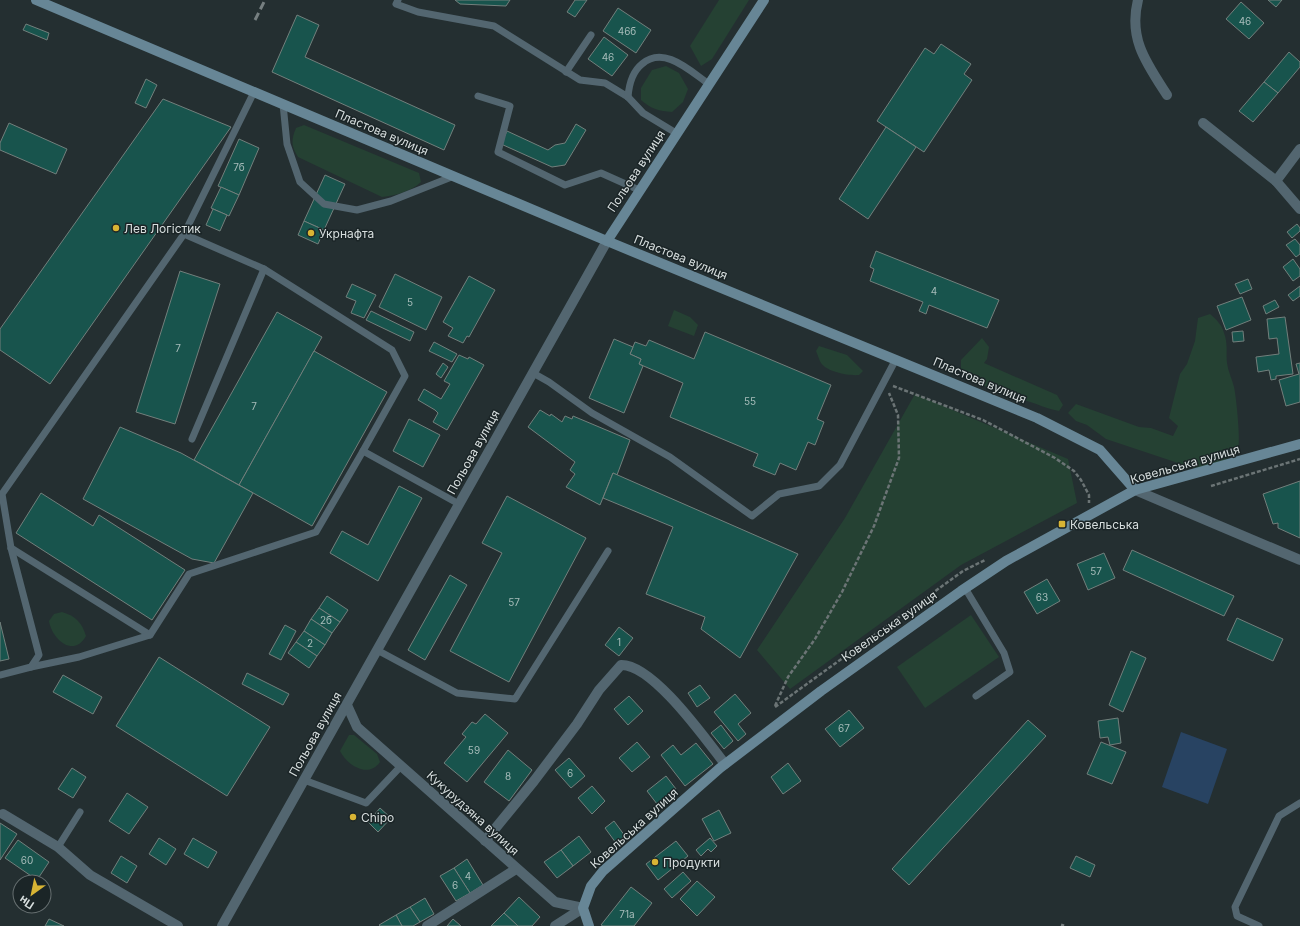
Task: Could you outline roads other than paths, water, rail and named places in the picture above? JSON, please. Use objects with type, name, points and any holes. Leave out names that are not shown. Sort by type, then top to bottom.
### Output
[{"type":"main road","name":"Пластова вулиця","points":[[36,0],[607,241],[1037,418],[1100,450],[1135,490]]},
{"type":"main road","name":"Польова вулиця","points":[[607,241],[764,0]]},
{"type":"main road","name":"Ковельська вулиця","points":[[583,908],[591,886],[603,871],[725,764],[821,691],[965,588],[1006,561],[1135,490],[1300,444]]},
{"type":"main road","points":[[583,908],[589,926]]},
{"type":"street","points":[[1138,0],[1135,11],[1136,36],[1143,58],[1167,94]]},
{"type":"street","points":[[1203,123],[1276,181],[1300,209]]},
{"type":"street","points":[[1276,181],[1300,149]]},
{"type":"street","name":"Польова вулиця","points":[[222,926],[607,241]]},
{"type":"street","name":"Пластова вулиця","points":[[1135,490],[1300,560]]},
{"type":"street","points":[[485,841],[534,781],[599,690],[621,665],[628,664],[637,669],[669,695],[725,764]]},
{"type":"street","name":"Кукурудзяна вулиця","points":[[347,705],[357,727],[516,869],[555,902],[583,908]]},
{"type":"street","points":[[3,814],[58,847],[90,875],[178,926]]},
{"type":"street","points":[[427,926],[516,869]]},
{"type":"street","points":[[556,926],[583,908]]},
{"type":"lane","points":[[398,0],[396,4],[418,12],[494,26],[580,80],[605,83],[628,97],[644,113],[676,133]]},
{"type":"lane","points":[[566,72],[591,35]]},
{"type":"lane","points":[[628,97],[629,85],[636,68],[648,59],[659,56],[676,62],[709,84]]},
{"type":"lane","points":[[31,667],[39,654],[11,548],[2,494],[184,234],[254,92]]},
{"type":"lane","points":[[478,96],[510,106],[498,152],[565,185],[601,173],[639,190]]},
{"type":"lane","points":[[283,104],[287,144],[300,182],[324,204],[357,210],[391,201],[454,176]]},
{"type":"lane","points":[[0,675],[79,657],[150,635],[189,574],[316,532],[404,376],[392,350],[264,269],[184,234]]},
{"type":"lane","points":[[192,439],[264,269]]},
{"type":"lane","points":[[533,372],[592,413],[670,457],[752,516],[779,494],[818,486],[840,465],[885,383],[896,359]]},
{"type":"lane","points":[[363,451],[459,504]]},
{"type":"lane","points":[[11,548],[150,635]]},
{"type":"lane","points":[[377,650],[457,693],[516,699],[608,551]]},
{"type":"lane","points":[[965,588],[1004,653],[1010,672],[976,696]]},
{"type":"lane","points":[[304,780],[366,803],[401,766]]},
{"type":"lane","points":[[1259,926],[1237,916],[1235,907],[1279,816],[1300,803]]},
{"type":"lane","points":[[58,847],[80,812]]},
{"type":"water","points":[[1181,732],[1227,749],[1208,804],[1162,787]]},
{"type":"railway","points":[[255,20],[265,0]]},
{"type":"place","name":"Лев Логістик","points":[[116,228]]},
{"type":"place","name":"Укрнафта","points":[[311,233]]},
{"type":"place","name":"Ковельська","points":[[1062,524]]},
{"type":"place","name":"Chipo","points":[[353,817]]},
{"type":"place","name":"Продукти","points":[[655,862]]}]
